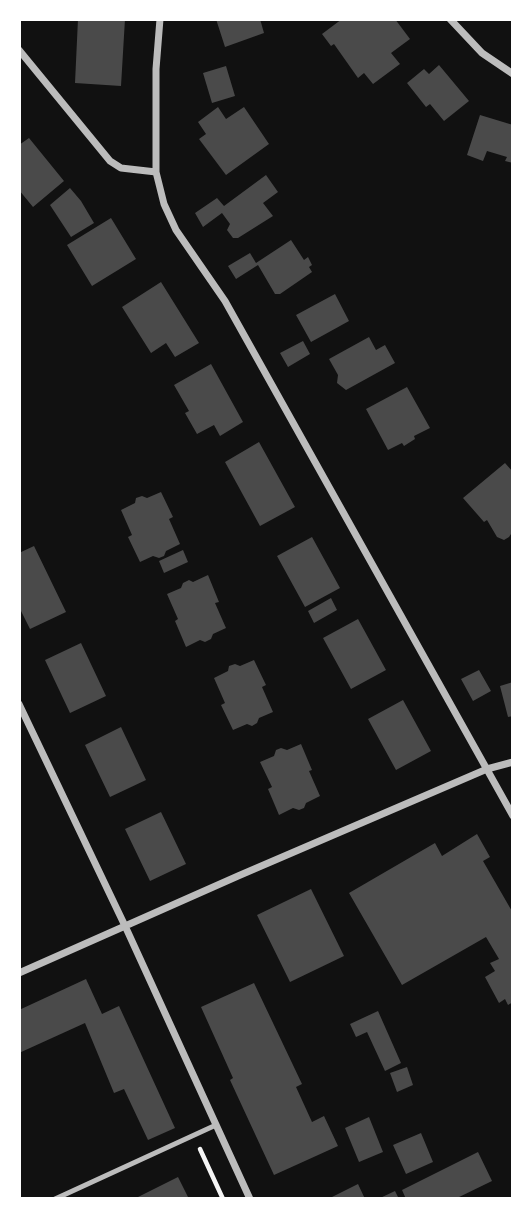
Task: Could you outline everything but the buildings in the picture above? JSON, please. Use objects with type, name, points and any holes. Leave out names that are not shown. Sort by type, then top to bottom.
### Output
[{"type":"street","points":[[160,19],[156,69],[156,172],[164,204],[176,230],[225,301],[513,816]]},
{"type":"street","points":[[450,19],[482,53],[513,74]]},
{"type":"street","points":[[19,50],[110,161],[121,167],[156,172]]},
{"type":"street","points":[[19,704],[125,925],[250,1199]]},
{"type":"street","points":[[19,973],[487,769],[513,762]]},
{"type":"lane","points":[[55,1199],[216,1125]]},
{"type":"path","points":[[194,1135],[223,1199]]}]
